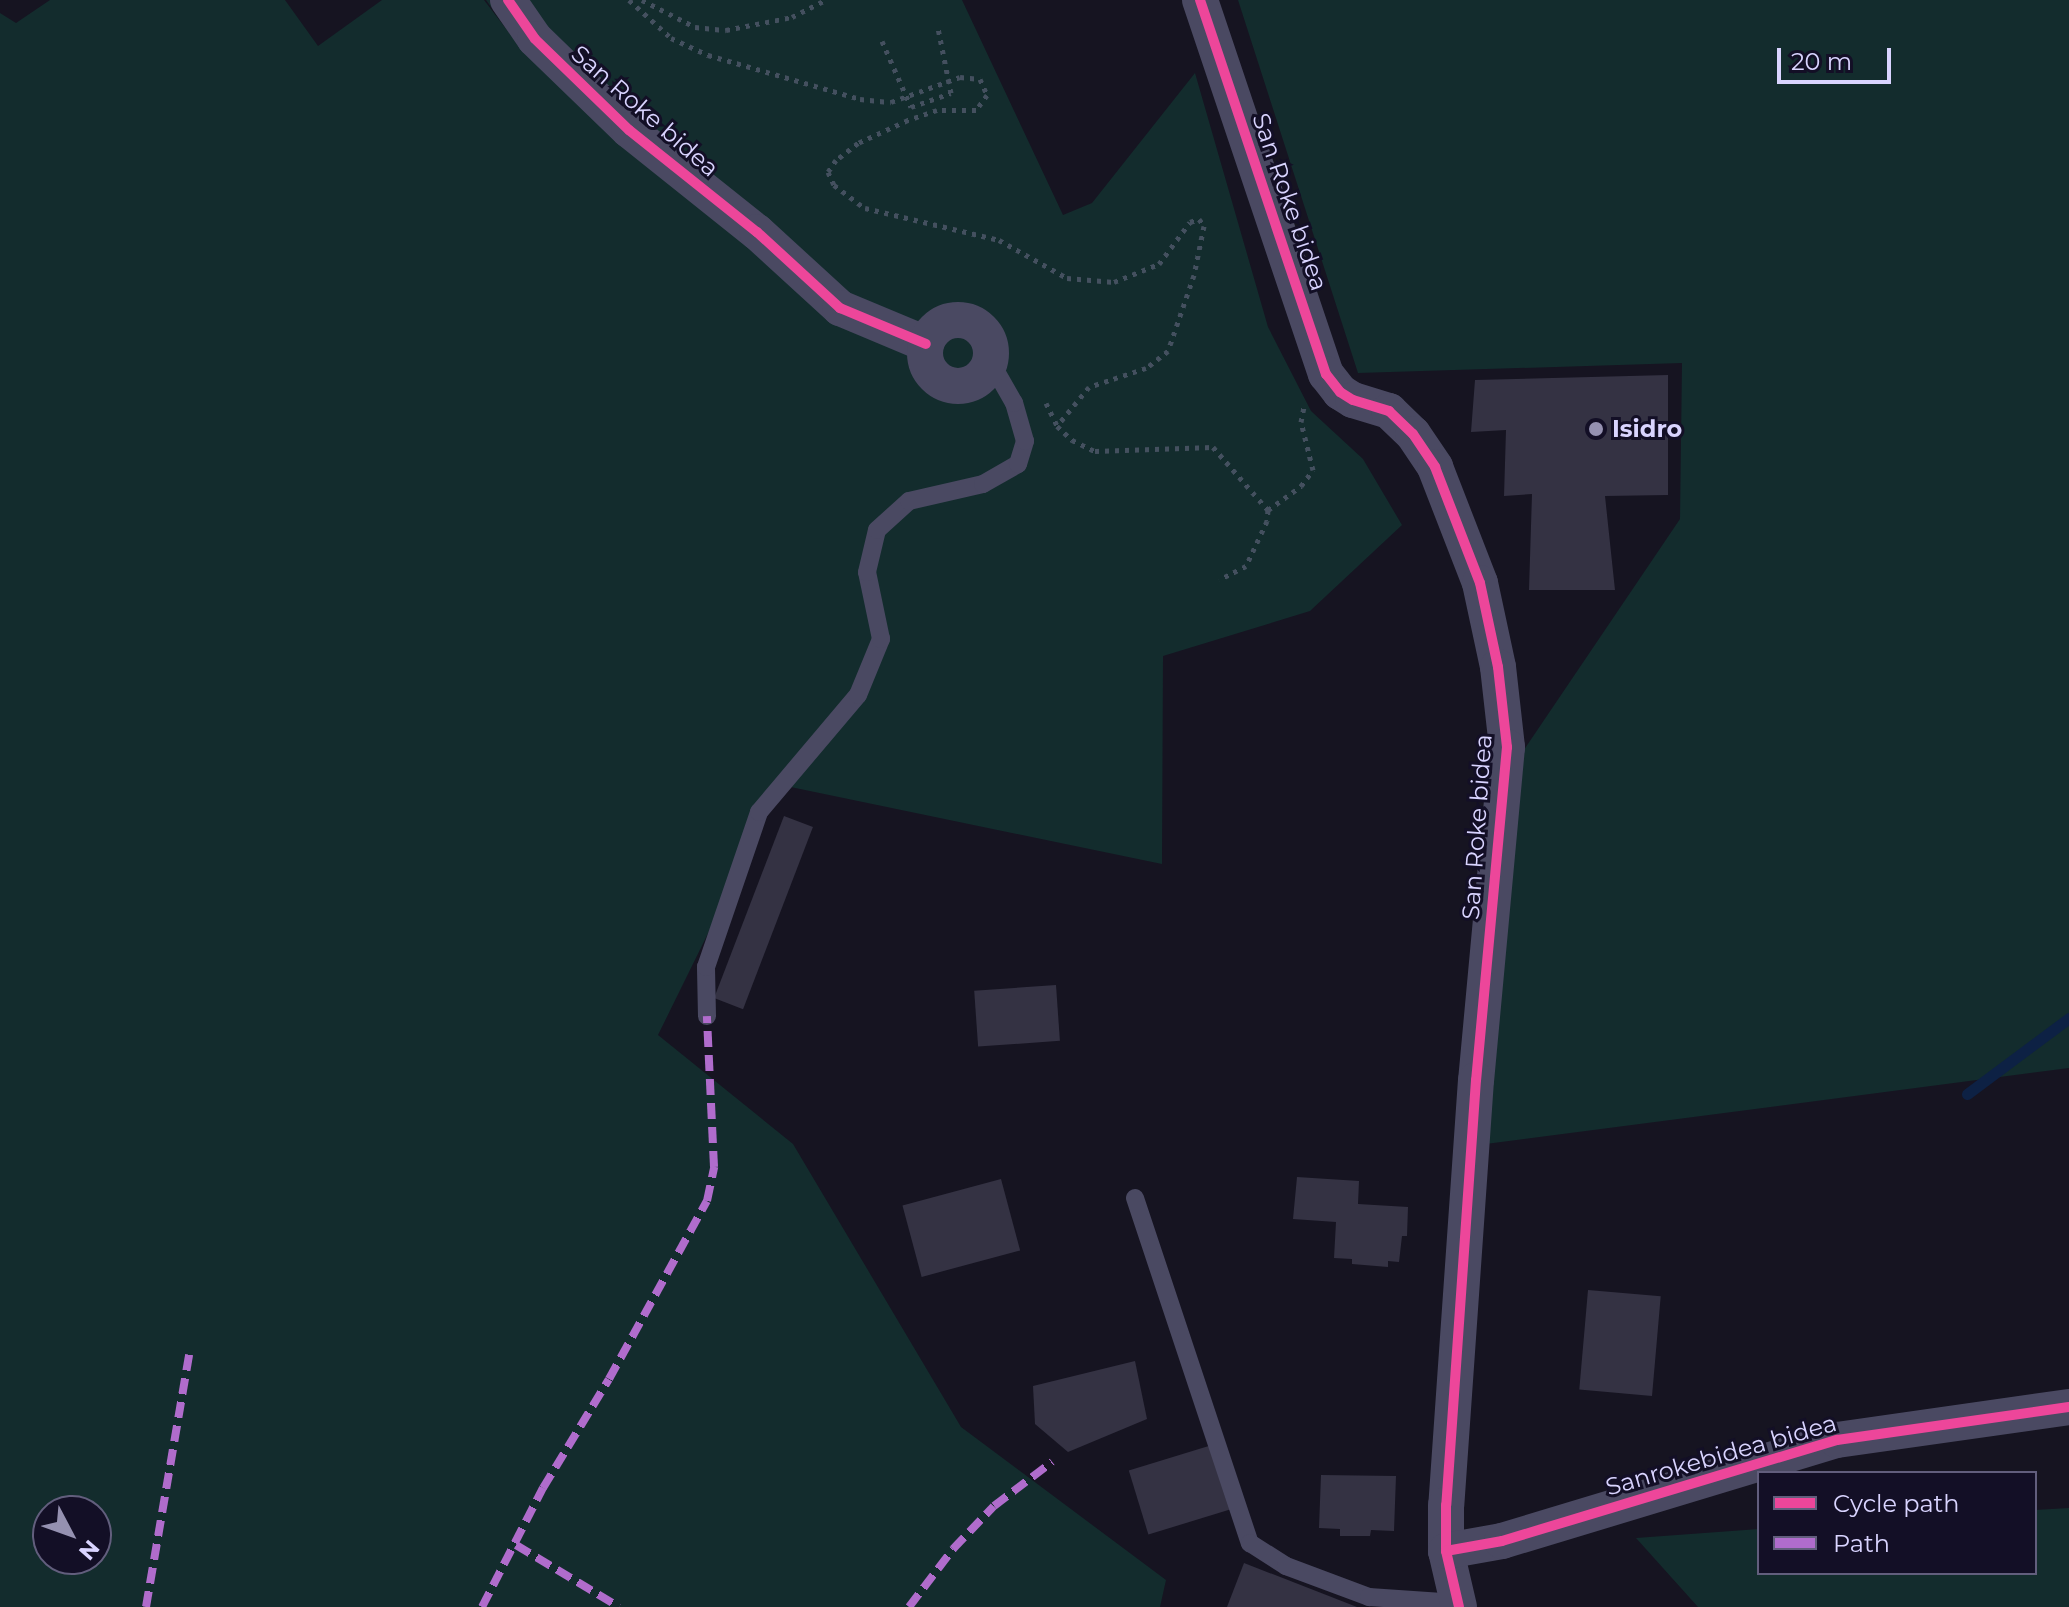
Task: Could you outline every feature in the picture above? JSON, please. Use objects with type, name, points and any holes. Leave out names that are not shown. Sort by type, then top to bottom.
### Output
[{"type":"street","name":"San Roke bidea","points":[[508,0],[535,39],[629,130],[757,232],[840,308],[926,344]]},
{"type":"street","name":"San Roke bidea","points":[[1200,0],[1326,374],[1340,392],[1353,400],[1389,411],[1413,434],[1435,467],[1480,583],[1498,667],[1507,747],[1475,1096],[1446,1505],[1446,1551]]},
{"type":"street","points":[[960,320],[970,322],[986,337],[990,361],[979,379],[969,384],[948,386],[931,374],[926,365],[926,344],[939,326],[960,320]]},
{"type":"street","name":"Sanrokebidea bidea","points":[[1446,1551],[1502,1541],[1837,1440],[2069,1407]]},
{"type":"street","points":[[1446,1551],[1458,1605]]},
{"type":"lane","points":[[707,1016],[706,967],[759,812],[858,695],[881,639],[867,572],[877,530],[909,501],[983,484],[1018,464],[1025,441],[1014,403],[990,361]]},
{"type":"lane","points":[[1135,1198],[1250,1543],[1286,1566],[1369,1597],[1458,1605]]},
{"type":"path","points":[[629,0],[671,38],[708,55],[860,99],[891,102],[960,77],[980,79],[987,95],[976,110],[954,107],[908,120],[858,143],[836,160],[828,172],[834,185],[865,208],[999,240],[1067,278],[1114,282],[1159,264],[1190,222],[1199,219],[1204,226],[1194,275],[1168,351],[1146,368],[1089,387],[1057,426],[1072,440],[1095,451],[1213,447],[1268,510],[1267,521],[1246,566],[1219,580]]},
{"type":"path","points":[[642,0],[695,27],[726,30],[792,17],[825,0]]},
{"type":"path","points":[[882,41],[911,107],[951,93],[938,28]]},
{"type":"path","points":[[1268,510],[1301,486],[1313,470],[1301,422],[1305,397],[1326,374]]},
{"type":"green space","points":[[50,0],[285,0],[318,46],[382,0],[484,0],[513,38],[486,0],[962,0],[1063,215],[1092,203],[1195,73],[1268,327],[1311,411],[1363,459],[1402,525],[1310,611],[1163,656],[1162,864],[781,785],[658,1035],[793,1144],[961,1427],[1166,1580],[1160,1607],[0,1607],[0,13],[16,23]]},
{"type":"green space","points":[[1238,0],[2069,0],[2069,1068],[1478,1145],[1517,760],[1680,519],[1682,363],[1358,373]]},
{"type":"green space","points":[[2069,1508],[2069,1607],[1698,1607],[1636,1538],[1757,1529],[1757,1575],[2037,1575],[2037,1510]]},
{"type":"building","points":[[1668,375],[1668,495],[1605,496],[1615,590],[1529,590],[1532,494],[1504,496],[1506,430],[1471,432],[1475,380]]},
{"type":"building","points":[[784,816],[813,827],[743,1009],[714,998]]},
{"type":"building","points":[[1056,985],[1060,1041],[978,1047],[974,991]]},
{"type":"building","points":[[1297,1177],[1359,1181],[1358,1204],[1408,1207],[1407,1236],[1402,1236],[1399,1262],[1388,1261],[1388,1267],[1352,1264],[1352,1259],[1334,1258],[1336,1222],[1293,1219]]},
{"type":"building","points":[[1001,1179],[1020,1250],[922,1277],[902,1205]]},
{"type":"building","points":[[1588,1290],[1661,1296],[1652,1396],[1579,1390]]},
{"type":"building","points":[[1135,1361],[1147,1419],[1068,1452],[1035,1424],[1033,1386]]},
{"type":"building","points":[[1212,1445],[1232,1509],[1148,1535],[1129,1470]]},
{"type":"building","points":[[1321,1475],[1396,1476],[1394,1531],[1371,1530],[1370,1536],[1340,1536],[1340,1529],[1319,1528]]},
{"type":"building","points":[[1244,1563],[1357,1607],[1227,1607]]},
{"type":"waterway","points":[[1967,1094],[2069,1018]]},
{"type":"marked path","points":[[482,1607],[543,1488],[609,1379],[707,1201],[714,1167],[707,1016]]},
{"type":"marked path","points":[[146,1607],[189,1355]]},
{"type":"marked path","points":[[909,1607],[953,1549],[994,1506],[1052,1462]]},
{"type":"marked path","points":[[516,1545],[619,1607]]},
{"type":"cycle path","points":[[508,0],[535,39],[629,130],[757,232],[840,308],[926,344]]},
{"type":"cycle path","points":[[1200,0],[1326,374],[1340,392],[1353,400],[1389,411],[1413,434],[1435,467],[1480,583],[1498,667],[1507,747],[1476,1080],[1446,1505],[1446,1551],[1459,1607]]},
{"type":"cycle path","points":[[1446,1551],[1502,1541],[1837,1440],[2069,1407]]},
{"type":"place","name":"Isidro","points":[[1596,429]]}]
